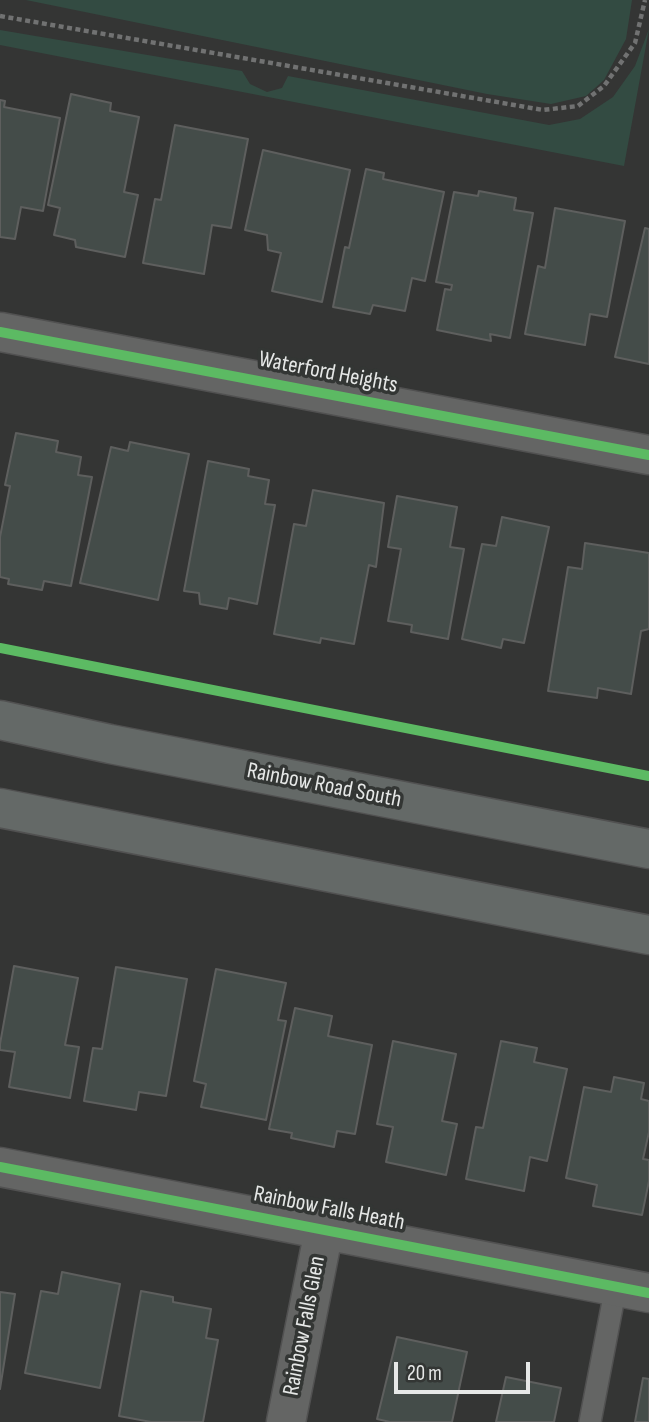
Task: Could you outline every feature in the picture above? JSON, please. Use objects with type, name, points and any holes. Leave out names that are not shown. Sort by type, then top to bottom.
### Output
[{"type":"main road","name":"Rainbow Road South","points":[[0,720],[649,849]]},
{"type":"main road","points":[[0,808],[649,935]]},
{"type":"street","name":"Waterford Heights","points":[[0,332],[649,455]]},
{"type":"street","name":"Rainbow Falls Heath","points":[[0,1167],[633,1289]]},
{"type":"street","name":"Rainbow Falls Glen","points":[[286,1422],[324,1230]]},
{"type":"lane","points":[[590,1422],[633,1289]]},
{"type":"path","points":[[0,16],[543,110],[578,106],[604,86],[635,43],[645,0]]},
{"type":"green space","points":[[26,0],[632,0],[626,39],[604,80],[586,96],[551,104],[487,94]]},
{"type":"green space","points":[[649,29],[624,166],[0,45],[0,30],[242,71],[250,84],[267,92],[282,88],[288,76],[549,125],[580,119],[613,97],[635,66]]},
{"type":"building","points":[[71,94],[111,103],[110,111],[139,117],[124,192],[138,195],[125,257],[76,247],[75,240],[54,235],[60,208],[48,205]]},
{"type":"building","points":[[0,100],[5,101],[4,107],[60,118],[43,211],[21,207],[15,239],[0,237]]},
{"type":"building","points":[[175,125],[248,139],[231,228],[212,225],[204,274],[143,263],[155,199],[161,200]]},
{"type":"building","points":[[263,150],[350,170],[322,302],[272,291],[281,253],[268,250],[267,235],[245,230]]},
{"type":"building","points":[[366,169],[384,173],[383,179],[444,192],[425,281],[412,278],[405,311],[373,305],[370,314],[333,307],[345,247],[349,248]]},
{"type":"building","points":[[479,191],[516,198],[514,210],[533,213],[510,338],[490,334],[491,341],[437,330],[445,289],[451,290],[452,285],[436,282],[454,192],[478,196]]},
{"type":"building","points":[[555,208],[625,221],[607,317],[590,314],[585,345],[525,334],[538,266],[545,268]]},
{"type":"building","points":[[645,228],[649,229],[649,364],[615,357]]},
{"type":"building","points":[[16,433],[58,441],[56,452],[81,457],[78,475],[92,477],[71,586],[44,581],[42,590],[8,584],[9,579],[0,577],[0,537],[10,486],[5,485]]},
{"type":"building","points":[[130,442],[189,454],[158,600],[80,583],[111,447],[128,451]]},
{"type":"building","points":[[208,461],[249,469],[248,476],[269,480],[265,504],[275,505],[257,604],[229,598],[227,609],[200,604],[199,593],[184,591]]},
{"type":"building","points":[[313,490],[384,503],[376,567],[369,565],[354,644],[321,638],[320,643],[274,634],[294,524],[306,526]]},
{"type":"building","points":[[397,496],[457,507],[450,547],[464,549],[448,639],[411,632],[412,625],[388,621],[401,549],[388,547]]},
{"type":"building","points":[[502,517],[549,527],[524,643],[503,639],[501,648],[462,639],[482,544],[496,546]]},
{"type":"building","points":[[585,543],[649,553],[649,629],[641,631],[631,694],[598,688],[597,698],[548,691],[568,567],[582,569]]},
{"type":"building","points":[[14,966],[78,978],[65,1045],[79,1047],[70,1098],[9,1087],[15,1052],[0,1050],[0,1044]]},
{"type":"building","points":[[116,967],[187,979],[166,1096],[139,1092],[136,1110],[84,1101],[93,1048],[102,1049]]},
{"type":"building","points":[[216,969],[286,983],[278,1020],[286,1021],[266,1120],[201,1107],[206,1084],[194,1081]]},
{"type":"building","points":[[295,1008],[332,1016],[328,1036],[372,1045],[355,1134],[337,1131],[334,1147],[291,1138],[292,1133],[269,1129]]},
{"type":"building","points":[[393,1041],[456,1054],[442,1121],[457,1124],[446,1175],[386,1162],[393,1127],[377,1124]]},
{"type":"building","points":[[501,1041],[537,1048],[534,1062],[567,1069],[547,1161],[530,1157],[524,1191],[466,1179],[476,1127],[483,1128]]},
{"type":"building","points":[[614,1077],[644,1083],[641,1099],[649,1101],[649,1132],[643,1159],[649,1160],[649,1181],[642,1215],[593,1206],[597,1185],[566,1178],[584,1087],[611,1092]]},
{"type":"building","points":[[62,1272],[120,1284],[100,1388],[25,1373],[41,1291],[58,1294]]},
{"type":"building","points":[[141,1291],[173,1297],[173,1302],[211,1309],[206,1338],[218,1340],[203,1422],[151,1422],[119,1416]]},
{"type":"building","points":[[0,1292],[15,1294],[0,1389]]},
{"type":"building","points":[[397,1337],[467,1352],[452,1422],[390,1422],[377,1419]]},
{"type":"building","points":[[506,1377],[561,1388],[554,1422],[496,1422]]},
{"type":"building","points":[[643,1378],[649,1379],[649,1422],[635,1422]]},
{"type":"cycle path","points":[[0,332],[649,455]]},
{"type":"cycle path","points":[[0,648],[649,776]]},
{"type":"cycle path","points":[[0,1167],[649,1293]]}]
